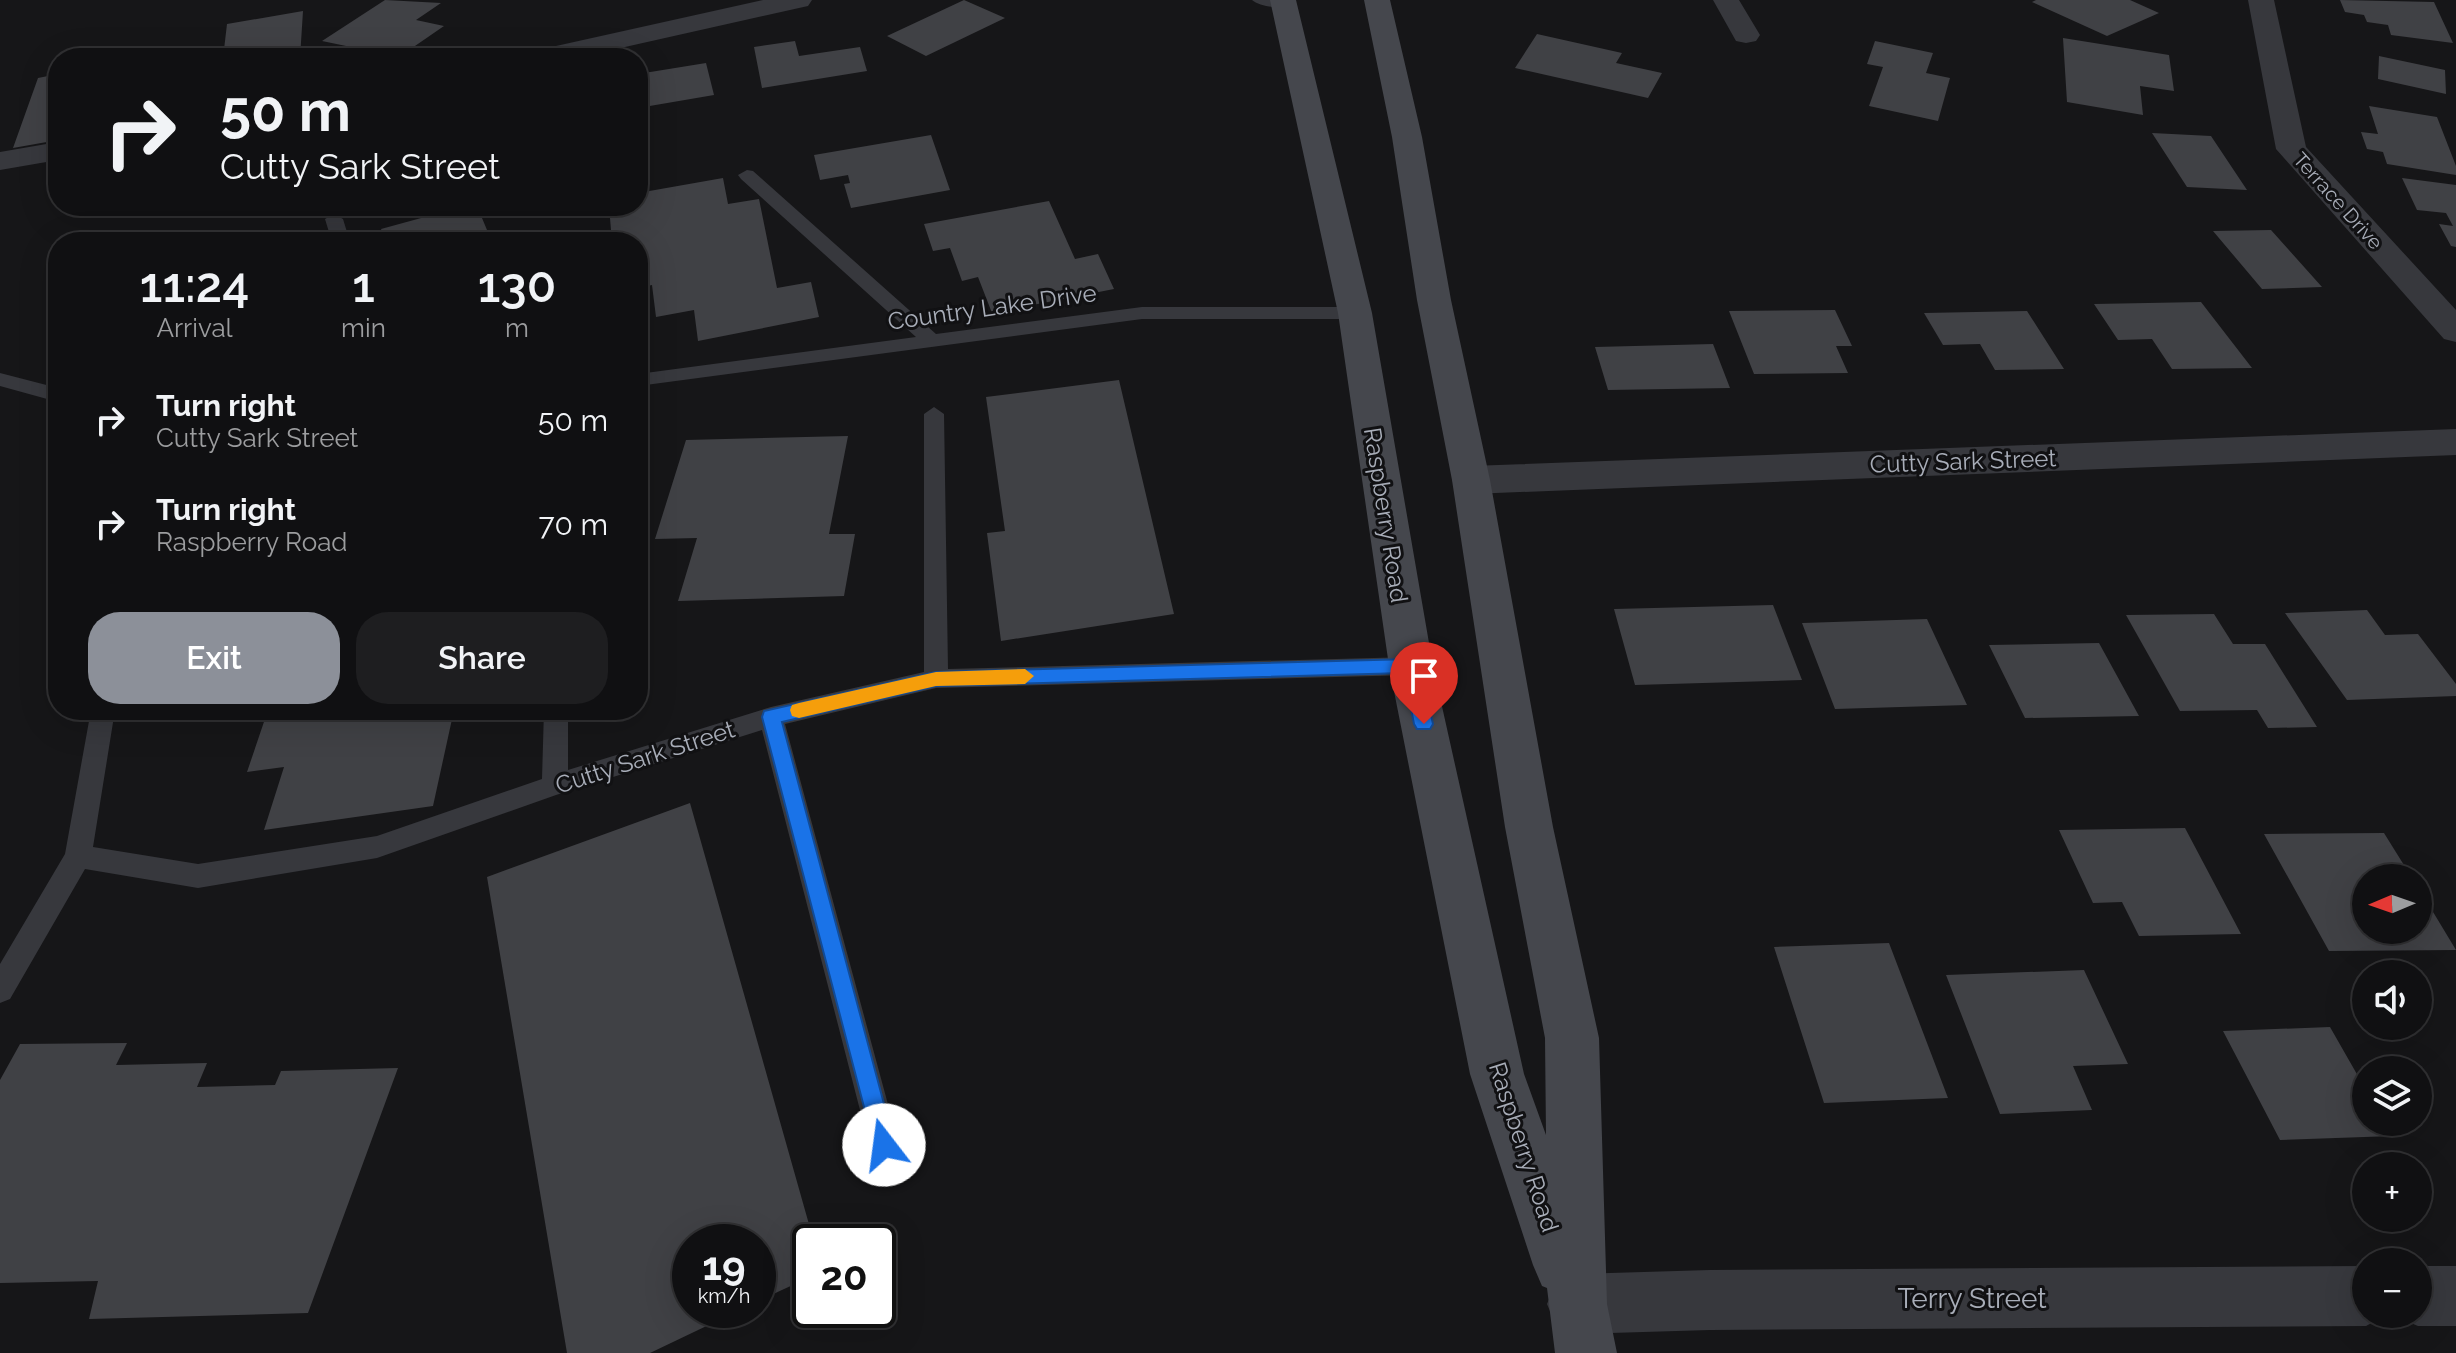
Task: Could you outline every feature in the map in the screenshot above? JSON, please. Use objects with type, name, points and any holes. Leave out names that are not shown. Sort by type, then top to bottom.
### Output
[{"type":"main road","name":"Raspberry Road","points":[[1377,0],[1407,137],[1434,300],[1471,480],[1529,827],[1572,1038],[1581,1328]]},
{"type":"main road","name":"Raspberry Road","points":[[1275,1],[1355,313],[1411,666],[1497,1074],[1581,1328]]},
{"type":"street","points":[[583,48],[799,0]]},
{"type":"street","points":[[1726,0],[1746,35]]},
{"type":"street","name":"Terrace Drive","points":[[2261,0],[2291,149],[2456,331]]},
{"type":"street","points":[[0,161],[48,153]]},
{"type":"street","name":"Cutty Sark Street","points":[[1471,480],[2456,442]]},
{"type":"street","name":"Terry Street","points":[[1581,1328],[1710,1300],[2352,1296]]},
{"type":"street","points":[[2432,1296],[2456,1296]]},
{"type":"lane","points":[[747,175],[932,341]]},
{"type":"lane","points":[[334,219],[338,232]]},
{"type":"lane","name":"Country Lake Drive","points":[[648,379],[1142,313],[1355,313]]},
{"type":"lane","points":[[0,379],[48,392]]},
{"type":"lane","points":[[934,414],[936,679]]},
{"type":"lane","name":"Cutty Sark Street","points":[[78,856],[198,876],[377,847],[555,785],[771,717],[936,679],[1411,666]]},
{"type":"lane","points":[[771,717],[884,1145]]},
{"type":"lane","points":[[0,990],[78,856],[101,720]]},
{"type":"lane","points":[[555,785],[556,720]]},
{"type":"building","points":[[385,0],[441,3],[416,20],[444,26],[412,48],[356,48],[322,41]]},
{"type":"building","points":[[964,0],[1005,18],[926,56],[887,36]]},
{"type":"building","points":[[2130,0],[2159,13],[2107,36],[2032,2]]},
{"type":"building","points":[[2340,0],[2434,2],[2453,43],[2391,35],[2388,25],[2367,22],[2364,15],[2345,12]]},
{"type":"building","points":[[303,11],[301,48],[224,48],[227,24]]},
{"type":"building","points":[[1537,34],[1622,53],[1616,63],[1662,73],[1648,98],[1515,68]]},
{"type":"building","points":[[2063,38],[2169,55],[2174,91],[2140,86],[2143,115],[2067,102]]},
{"type":"building","points":[[795,41],[799,56],[860,47],[867,71],[762,88],[754,47]]},
{"type":"building","points":[[1875,41],[1933,53],[1926,73],[1950,78],[1938,121],[1869,106],[1883,67],[1867,64]]},
{"type":"building","points":[[2379,56],[2445,70],[2446,94],[2378,79]]},
{"type":"building","points":[[706,63],[714,95],[648,106],[648,72]]},
{"type":"building","points":[[48,76],[48,142],[13,148],[38,78]]},
{"type":"building","points":[[2369,106],[2437,117],[2456,166],[2456,175],[2387,164],[2383,152],[2367,149],[2361,132],[2378,134]]},
{"type":"building","points":[[2152,133],[2211,136],[2247,190],[2187,187]]},
{"type":"building","points":[[931,135],[950,190],[851,208],[844,184],[850,183],[848,175],[820,180],[814,155]]},
{"type":"building","points":[[723,178],[728,204],[759,199],[777,288],[811,282],[819,317],[698,341],[694,310],[656,317],[652,285],[648,286],[648,232],[611,232],[610,216],[648,216],[648,191]]},
{"type":"building","points":[[2402,178],[2456,185],[2456,247],[2451,246],[2439,224],[2453,226],[2446,213],[2417,210]]},
{"type":"building","points":[[1049,201],[1075,259],[1098,254],[1114,289],[992,313],[978,277],[962,281],[950,248],[933,251],[924,224]]},
{"type":"building","points":[[428,216],[481,216],[488,232],[382,232],[381,229]]},
{"type":"building","points":[[2271,230],[2322,287],[2262,289],[2213,231]]},
{"type":"building","points":[[2201,302],[2252,368],[2172,369],[2152,339],[2118,340],[2094,304]]},
{"type":"building","points":[[1835,310],[1852,346],[1836,346],[1848,373],[1754,374],[1729,311]]},
{"type":"building","points":[[2027,311],[2064,369],[1995,370],[1980,344],[1943,345],[1924,313]]},
{"type":"building","points":[[1713,344],[1730,388],[1608,390],[1595,347]]},
{"type":"building","points":[[1119,380],[1174,614],[1001,641],[987,533],[1005,531],[986,397]]},
{"type":"building","points":[[848,436],[829,534],[855,534],[844,596],[678,601],[697,538],[655,539],[686,440]]},
{"type":"building","points":[[1773,605],[1802,680],[1635,685],[1614,609]]},
{"type":"building","points":[[2367,610],[2385,635],[2418,634],[2456,684],[2456,696],[2347,700],[2285,613]]},
{"type":"building","points":[[2214,614],[2233,644],[2265,644],[2317,727],[2268,728],[2257,710],[2180,711],[2126,615]]},
{"type":"building","points":[[1927,619],[1967,705],[1835,709],[1802,623]]},
{"type":"building","points":[[2099,643],[2139,716],[2025,718],[1989,645]]},
{"type":"building","points":[[265,720],[452,720],[433,806],[264,830],[284,767],[247,772]]},
{"type":"building","points":[[690,803],[809,1224],[792,1224],[792,1285],[776,1293],[776,1224],[672,1224],[672,1328],[702,1328],[650,1353],[567,1353],[487,877]]},
{"type":"building","points":[[2185,828],[2241,934],[2139,936],[2122,902],[2093,903],[2059,830]]},
{"type":"building","points":[[2384,833],[2403,864],[2352,864],[2352,944],[2432,944],[2432,910],[2456,950],[2329,951],[2264,834]]},
{"type":"building","points":[[1889,943],[1948,1098],[1824,1103],[1774,947]]},
{"type":"building","points":[[2084,970],[2128,1064],[2073,1066],[2092,1110],[2000,1114],[1946,975]]},
{"type":"building","points":[[2330,1027],[2352,1066],[2352,1136],[2393,1136],[2280,1140],[2223,1031]]},
{"type":"building","points":[[127,1043],[116,1065],[207,1063],[197,1087],[275,1085],[281,1071],[398,1068],[308,1313],[89,1319],[98,1281],[0,1283],[0,1080],[20,1044]]},
{"type":"slow traffic","points":[[799,710],[936,679],[1025,676]]},
{"type":"route","points":[[884,1145],[771,717],[936,679],[1411,666],[1424,724]]}]
